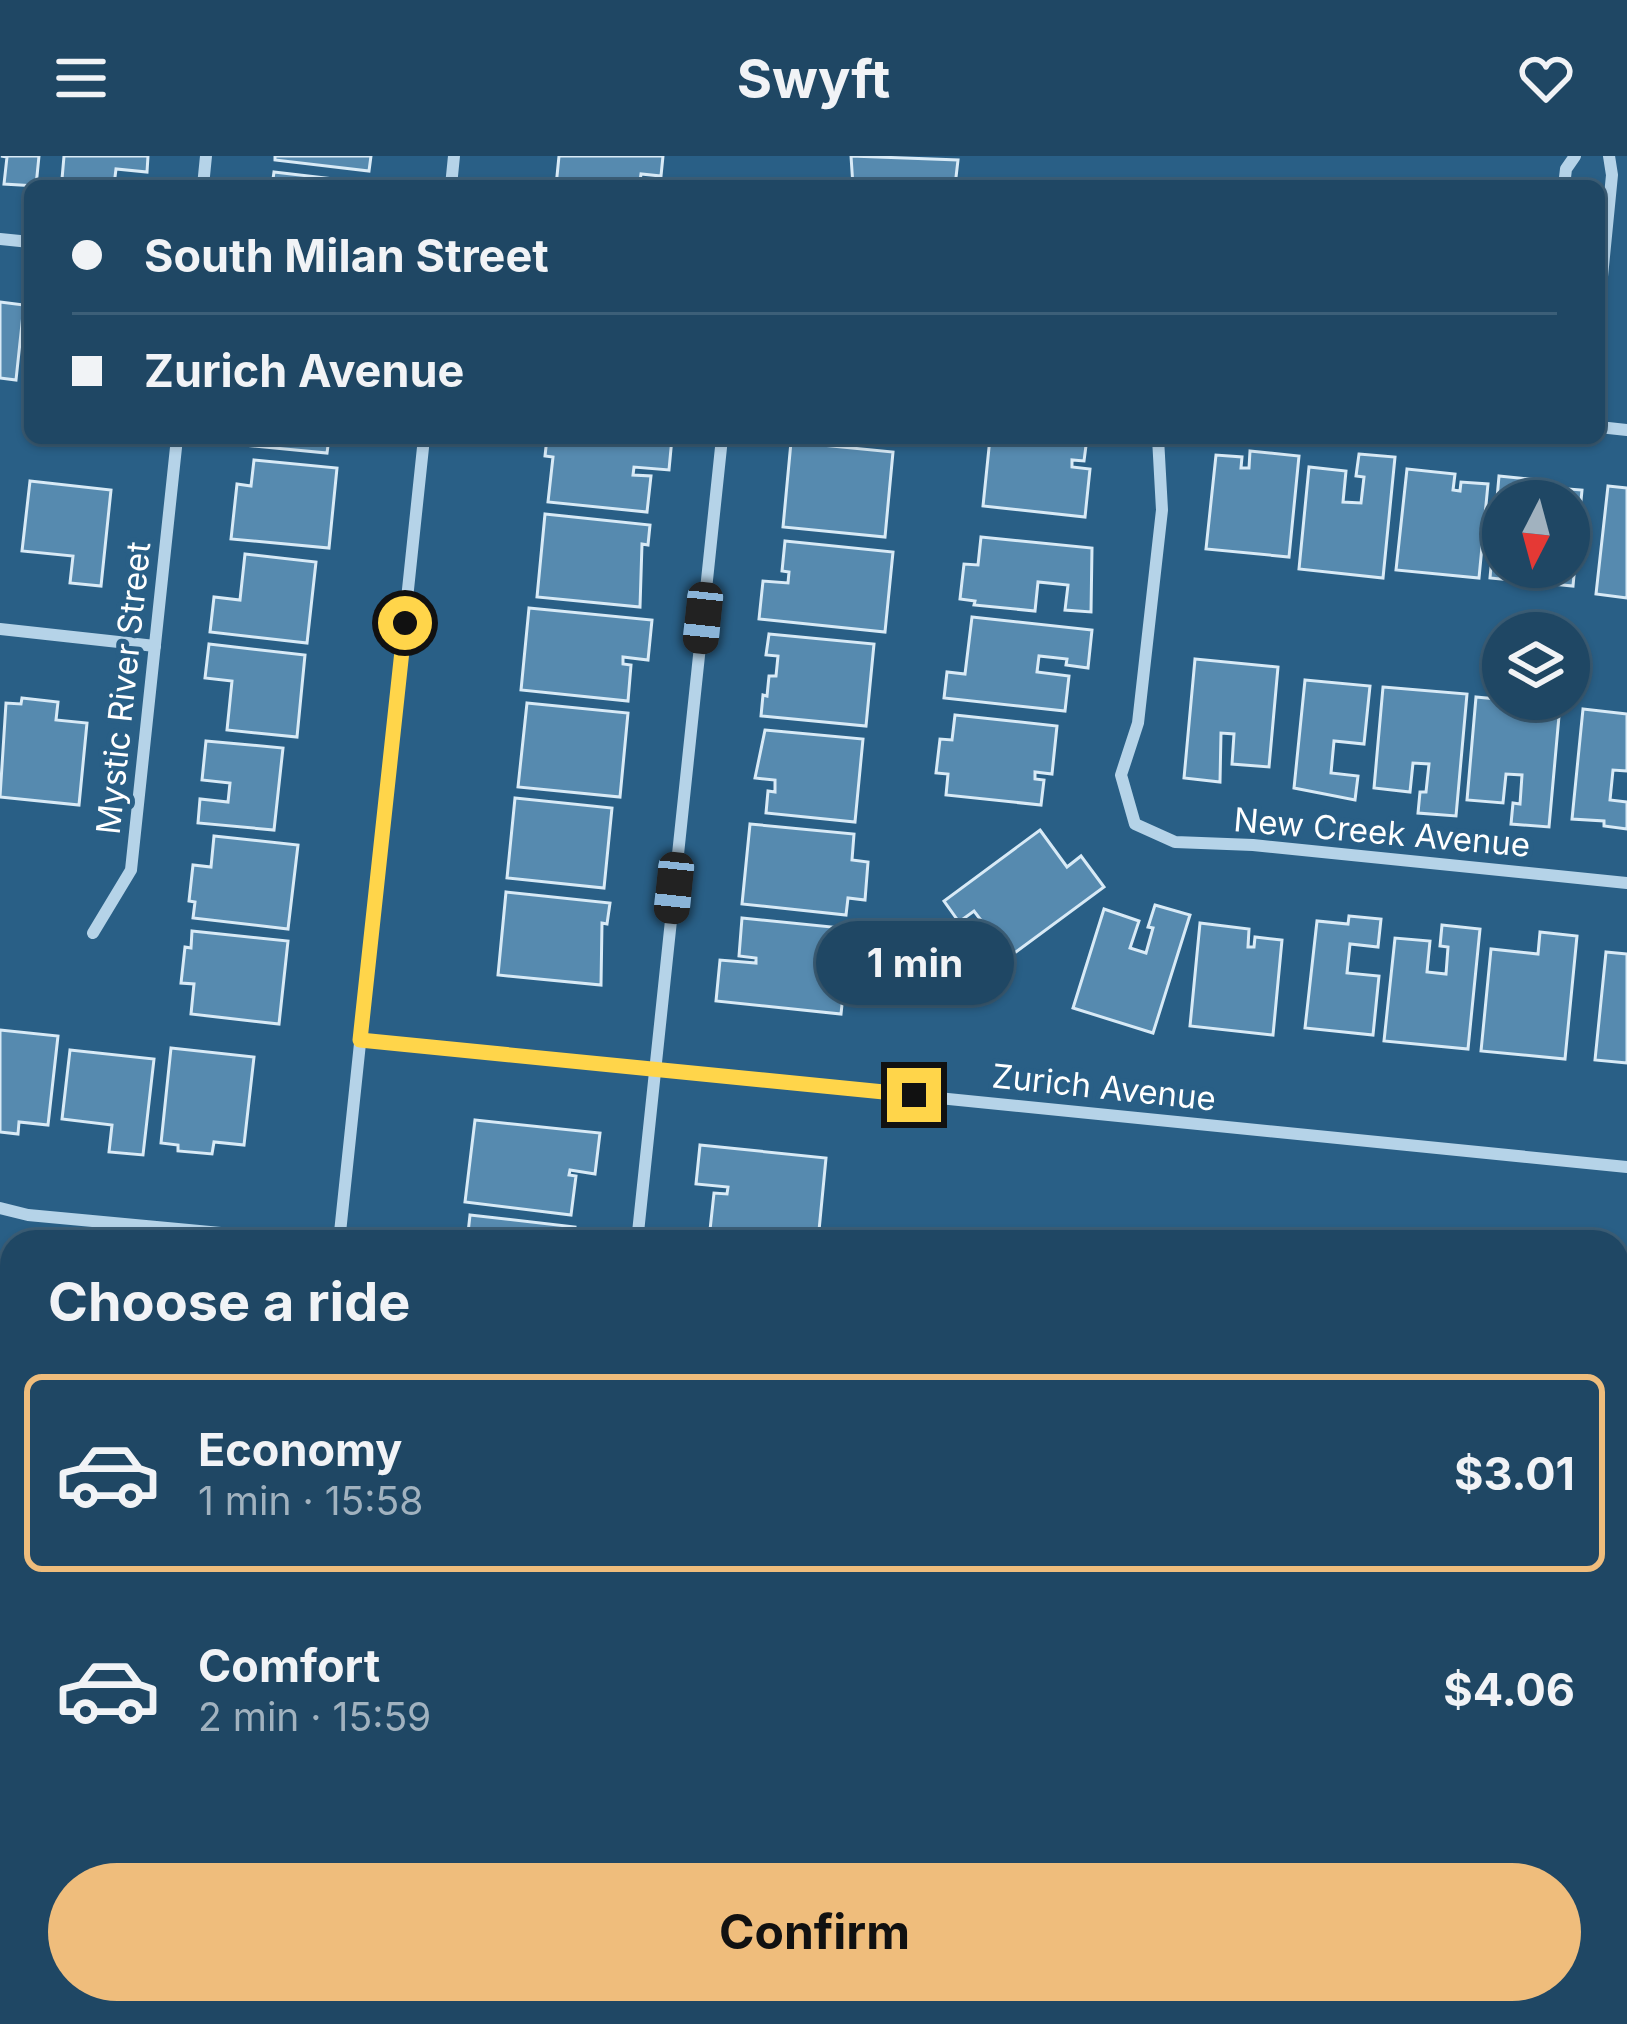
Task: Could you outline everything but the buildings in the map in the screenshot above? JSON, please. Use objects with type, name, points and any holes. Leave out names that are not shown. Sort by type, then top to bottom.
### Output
[{"type":"street","points":[[1605,247],[1612,175],[1609,156]]},
{"type":"street","name":"Mystic River Street","points":[[93,933],[131,870],[176,444]]},
{"type":"street","points":[[340,1230],[423,444]]},
{"type":"street","points":[[638,1230],[721,444]]},
{"type":"street","name":"New Creek Avenue","points":[[1158,444],[1162,510],[1144,676],[1138,723],[1120,775],[1135,824],[1175,842],[1253,845],[1627,883]]},
{"type":"street","points":[[0,629],[155,646]]},
{"type":"street","name":"Zurich Avenue","points":[[360,1040],[1627,1167]]},
{"type":"street","points":[[0,1208],[28,1215],[189,1230]]},
{"type":"route","points":[[405,623],[360,1040],[914,1095]]}]
